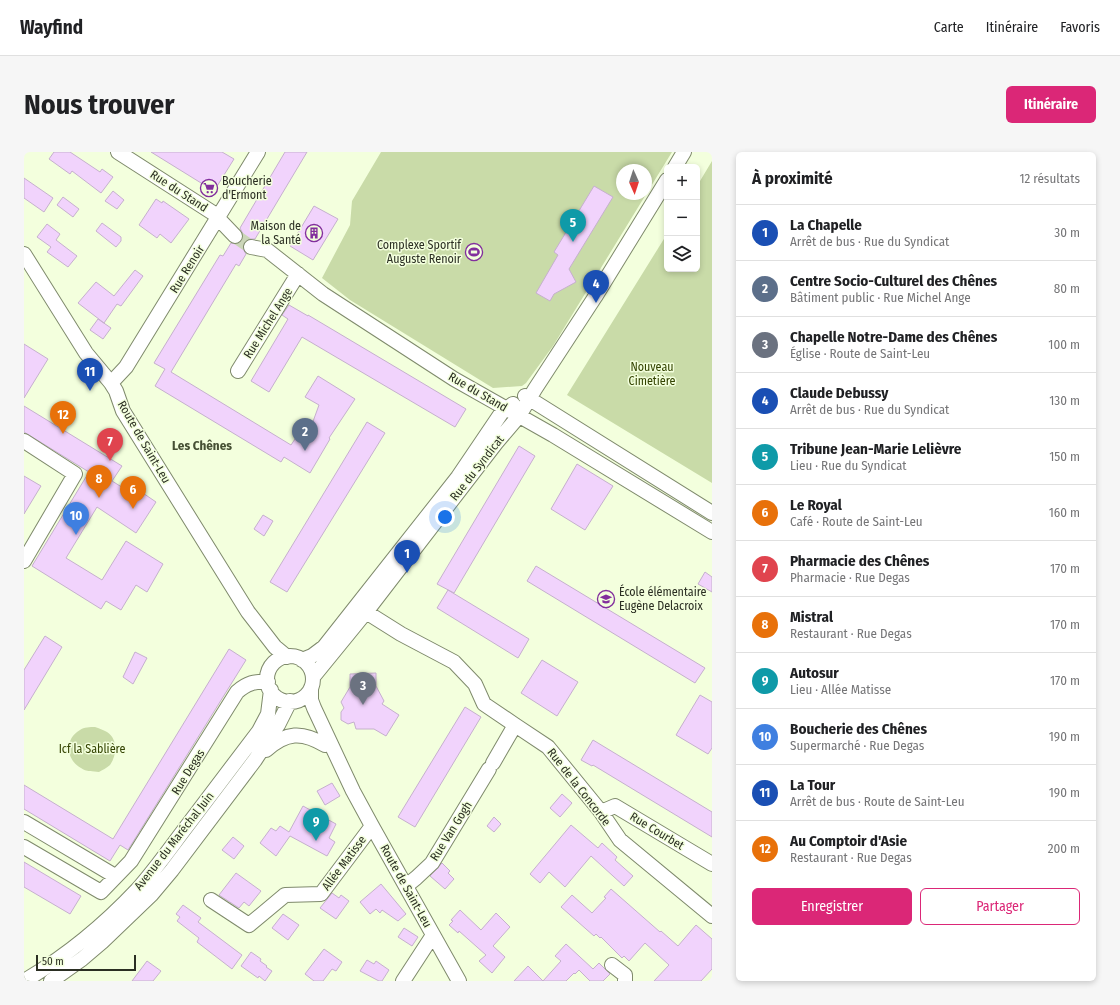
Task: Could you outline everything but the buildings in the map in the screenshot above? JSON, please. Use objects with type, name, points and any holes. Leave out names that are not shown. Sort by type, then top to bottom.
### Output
[{"type":"street","name":"Rue du Stand","points":[[118,152],[213,214],[235,236]]},
{"type":"street","points":[[676,164],[684,152]]},
{"type":"street","name":"Rue Renoir","points":[[111,383],[126,367],[218,219],[256,153]]},
{"type":"street","name":"Rue du Syndicat","points":[[312,682],[496,443],[519,416],[530,394],[574,331],[664,185]]},
{"type":"street","name":"Rue du Stand","points":[[250,247],[267,250],[323,294],[454,379],[554,435],[712,532]]},
{"type":"street","name":"Route de Saint-Leu","points":[[26,265],[86,353],[116,391],[123,411],[248,612],[264,644],[271,667]]},
{"type":"street","name":"Rue Michel Ange","points":[[238,372],[298,274]]},
{"type":"street","points":[[530,394],[712,513]]},
{"type":"street","name":"Rue du Syndicat","points":[[302,660],[308,659],[324,647],[450,486],[495,422],[506,409],[530,394]]},
{"type":"street","points":[[24,441],[75,474],[24,561]]},
{"type":"street","name":"Route de Saint-Leu","points":[[248,612],[278,651],[287,657]]},
{"type":"street","name":"Rue de la Concorde","points":[[366,612],[401,634],[454,662],[475,684],[484,704],[548,747],[601,812],[620,840],[712,916]]},
{"type":"street","points":[[287,657],[296,657],[302,660],[310,668],[312,682],[305,696],[293,701],[279,698],[269,686],[268,676],[271,667],[278,660],[287,657]]},
{"type":"street","name":"Rue Degas","points":[[24,847],[101,892],[131,861],[238,692],[252,682],[269,686]]},
{"type":"street","name":"Route de Saint-Leu","points":[[312,682],[311,700],[314,708],[353,791]]},
{"type":"street","name":"Avenue du Maréchal Juin","points":[[24,981],[75,946],[101,924],[127,900],[154,871],[258,731],[268,714],[269,686]]},
{"type":"street","name":"Route de Saint-Leu","points":[[293,701],[300,704],[353,791],[459,981]]},
{"type":"street","name":"Avenue du Maréchal Juin","points":[[51,981],[87,955],[129,918],[151,895],[172,870],[255,760],[278,726],[285,709],[293,701]]},
{"type":"street","name":"Rue Van Gogh","points":[[406,886],[432,863],[515,726]]},
{"type":"street","points":[[255,760],[276,741],[285,737],[295,735],[306,736],[325,744]]},
{"type":"street","name":"Rue Courbet","points":[[601,812],[615,806],[712,864]]},
{"type":"street","points":[[24,822],[115,876]]},
{"type":"street","name":"Allée Matisse","points":[[211,900],[249,925],[285,895],[321,894],[372,826]]},
{"type":"street","points":[[403,981],[433,935]]},
{"type":"street","points":[[612,964],[625,975],[625,981]]},
{"type":"green space","name":"Complexe Sportif Auguste Renoir","points":[[381,152],[672,152],[652,185],[652,164],[616,164],[616,200],[643,200],[553,346],[526,383],[522,386],[493,388],[350,300],[322,278],[350,225],[352,201]]},
{"type":"green space","name":"Nouveau Cimetière","points":[[712,161],[712,483],[567,395],[664,239],[664,272],[700,272],[700,181]]},
{"type":"green space","name":"Icf la Sablière","points":[[83,728],[100,728],[111,735],[115,743],[114,757],[110,765],[99,772],[85,770],[76,764],[72,760],[69,749],[71,739],[75,734]]},
{"type":"tunnel","points":[[235,236],[251,247]]},
{"type":"place","name":"Boucherie d'Ermont","points":[[209,188]]},
{"type":"place","name":"Maison de la Santé","points":[[314,233]]},
{"type":"place","name":"Tribune Jean-Marie Lelièvre","points":[[573,242]]},
{"type":"place","name":"Complexe Sportif Auguste Renoir","points":[[474,252]]},
{"type":"place","name":"Claude Debussy","points":[[596,303]]},
{"type":"place","name":"La Tour","points":[[90,391]]},
{"type":"place","name":"Au Comptoir d'Asie","points":[[63,434]]},
{"type":"place","name":"Centre Socio-Culturel des Chênes","points":[[305,451]]},
{"type":"place","name":"Pharmacie des Chênes","points":[[110,461]]},
{"type":"place","name":"Mistral","points":[[99,498]]},
{"type":"place","name":"Le Royal","points":[[133,509]]},
{"type":"place","name":"Boucherie des Chênes","points":[[76,535]]},
{"type":"place","name":"La Chapelle","points":[[407,573]]},
{"type":"place","name":"École élémentaire Eugène Delacroix","points":[[606,599]]},
{"type":"place","name":"Chapelle Notre-Dame des Chênes","points":[[363,705]]},
{"type":"place","name":"Autosur","points":[[316,841]]},
{"type":"district","name":"Les Chênes","points":[[202,445]]}]
